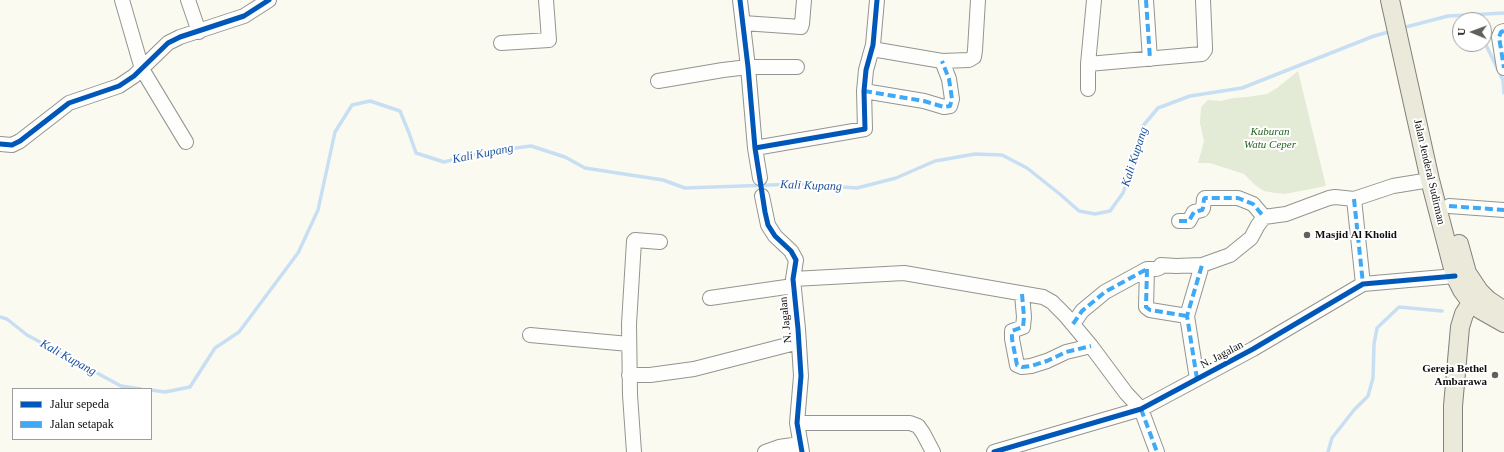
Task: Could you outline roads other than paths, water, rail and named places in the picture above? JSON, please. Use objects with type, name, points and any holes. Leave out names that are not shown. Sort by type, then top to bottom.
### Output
[{"type":"main road","name":"Jalan Jenderal Sudirman","points":[[1390,0],[1400,11],[1430,180],[1455,276],[1462,290],[1475,297],[1488,300],[1504,311]]},
{"type":"main road","name":"Jalan Jenderal Sudirman","points":[[1407,48],[1467,273],[1475,297],[1481,310],[1504,323]]},
{"type":"main road","points":[[1453,452],[1453,406],[1460,327],[1464,314],[1475,297]]},
{"type":"street","points":[[122,0],[142,68],[186,142]]},
{"type":"street","points":[[188,0],[199,32]]},
{"type":"street","points":[[0,144],[12,145],[20,141],[69,102],[119,86],[134,76],[168,43],[180,37],[244,16],[269,0]]},
{"type":"street","points":[[500,43],[549,40],[546,0]]},
{"type":"street","points":[[740,0],[748,67],[755,148],[760,178]]},
{"type":"street","points":[[743,23],[801,27],[804,0]]},
{"type":"street","points":[[755,148],[865,129],[864,91],[866,70],[872,49],[877,12],[877,0]]},
{"type":"street","points":[[872,49],[942,61],[969,60],[974,57],[978,0]]},
{"type":"street","points":[[1088,89],[1088,64],[1094,0]]},
{"type":"street","points":[[1146,0],[1150,59]]},
{"type":"street","points":[[1088,64],[1202,54],[1205,50],[1203,0]]},
{"type":"street","points":[[1504,31],[1501,32],[1499,37],[1504,68]]},
{"type":"street","points":[[864,91],[924,101],[944,107],[950,106],[952,99],[949,79],[942,61]]},
{"type":"street","points":[[658,81],[748,67],[797,67]]},
{"type":"street","points":[[1073,324],[1082,311],[1105,292],[1147,268],[1156,269],[1161,265],[1202,265],[1230,255],[1251,238],[1264,217],[1286,214],[1329,198],[1335,197],[1354,199],[1394,186],[1430,180]]},
{"type":"street","name":"N. Jagalan","points":[[762,196],[768,225],[775,236],[792,251],[796,260],[793,283],[801,376],[797,424],[801,448]]},
{"type":"street","points":[[1179,221],[1189,221],[1194,212],[1202,210],[1205,198],[1238,198],[1253,204],[1264,217]]},
{"type":"street","points":[[1354,199],[1363,284]]},
{"type":"street","points":[[1449,206],[1504,210]]},
{"type":"street","points":[[634,452],[632,440],[629,344],[634,241],[660,242]]},
{"type":"street","points":[[1197,379],[1187,316],[1202,265]]},
{"type":"street","points":[[1147,268],[1146,307],[1150,310],[1187,316]]},
{"type":"street","points":[[710,298],[793,283],[904,273],[1042,297],[1052,302],[1073,324],[1126,393],[1141,409],[1157,452]]},
{"type":"street","name":"N. Jagalan","points":[[994,452],[1141,409],[1253,349],[1363,284],[1455,276]]},
{"type":"street","points":[[1022,294],[1024,317],[1023,327],[1012,331],[1017,365],[1022,367],[1031,366],[1047,361],[1066,352],[1091,346]]},
{"type":"street","points":[[530,335],[629,344]]},
{"type":"street","points":[[629,375],[694,369],[799,342]]},
{"type":"street","points":[[797,424],[910,424],[918,426],[933,452]]},
{"type":"street","points":[[765,452],[779,447],[801,448]]},
{"type":"waterway","name":"Kali Kupang","points":[[1402,28],[1448,16],[1504,13]]},
{"type":"waterway","name":"Kali Kupang","points":[[152,390],[165,392],[190,387],[215,348],[239,332],[298,253],[318,210],[335,132],[352,105],[370,101],[400,111],[416,153],[444,162],[485,152],[531,146],[565,157],[585,168],[663,180],[685,188],[798,184],[857,188],[896,178],[935,161],[975,154],[1002,155],[1027,168],[1079,211],[1095,214],[1110,211],[1123,193],[1134,163],[1142,127],[1158,108],[1190,96],[1242,88],[1374,36],[1392,31]]},
{"type":"waterway","points":[[1489,52],[1503,80],[1504,93]]},
{"type":"waterway","points":[[1328,452],[1332,438],[1354,410],[1368,396],[1373,378],[1374,344],[1377,328],[1399,307],[1442,311]]},
{"type":"waterway","name":"Kali Kupang","points":[[0,317],[7,319],[27,335],[121,386],[134,388]]},
{"type":"place","name":"Masjid Al Kholid","points":[[1307,235]]},
{"type":"place","name":"Gereja Bethel Ambarawa","points":[[1495,375]]},
{"type":"park label","name":"Kuburan Watu Ceper","points":[[1270,138]]}]
